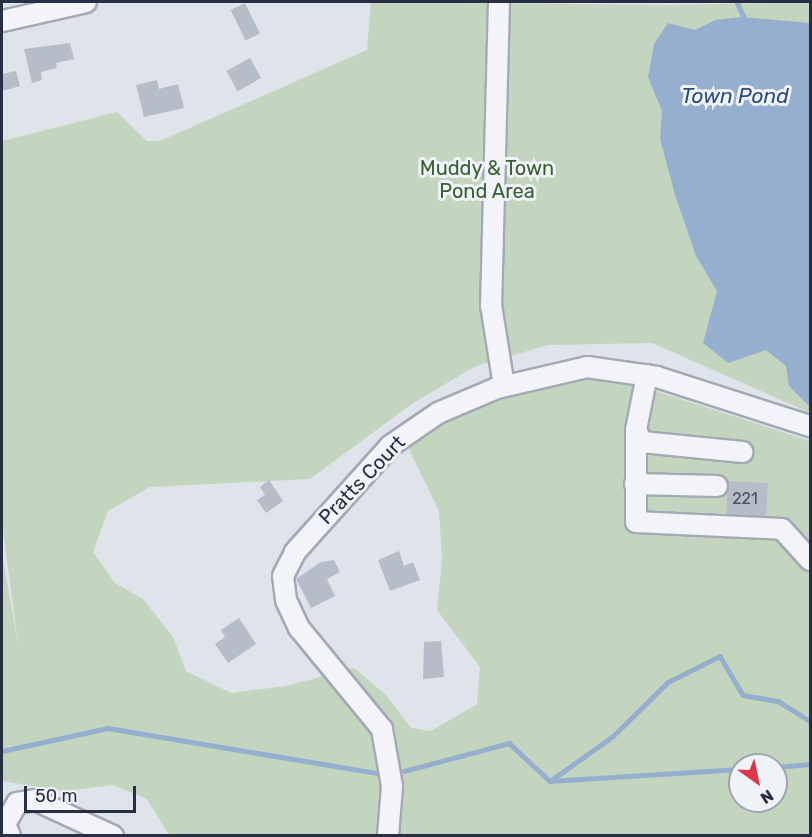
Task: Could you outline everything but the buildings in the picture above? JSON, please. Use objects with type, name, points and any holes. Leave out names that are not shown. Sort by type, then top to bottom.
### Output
[{"type":"street","points":[[2,21],[86,2]]},
{"type":"street","points":[[499,2],[491,305],[504,386]]},
{"type":"street","name":"Pratts Court","points":[[388,836],[392,786],[388,745],[355,694],[299,628],[286,600],[283,576],[295,552],[390,446],[438,413],[504,386],[587,367],[646,375],[810,426]]},
{"type":"street","points":[[646,375],[636,430],[636,522],[772,526],[782,528],[806,552]]},
{"type":"street","points":[[636,430],[646,444],[743,452]]},
{"type":"street","points":[[635,484],[717,486]]},
{"type":"street","points":[[10,836],[5,824],[17,803],[35,800],[113,836]]},
{"type":"green space","name":"Muddy & Town Pond Area","points":[[371,2],[671,5],[810,2],[810,413],[652,343],[548,345],[476,366],[413,403],[310,479],[150,487],[108,511],[93,552],[115,583],[143,599],[173,637],[186,671],[231,693],[286,686],[354,668],[386,695],[411,728],[431,731],[477,704],[480,667],[437,610],[442,558],[439,511],[405,441],[499,398],[560,382],[594,379],[637,385],[810,441],[810,835],[169,835],[147,799],[113,785],[65,791],[2,781],[2,554],[18,644],[2,522],[2,141],[117,112],[147,141],[160,141],[367,50]]},
{"type":"water","name":"Town Pond","points":[[741,17],[810,23],[810,407],[789,386],[786,366],[766,350],[728,363],[703,343],[717,291],[696,256],[676,198],[660,139],[662,111],[648,77],[654,44],[668,23],[695,30],[715,20]]},
{"type":"waterway","points":[[737,2],[746,21]]},
{"type":"waterway","points":[[550,781],[613,736],[668,682],[720,656],[743,695],[778,701],[810,721]]},
{"type":"waterway","points":[[2,751],[108,728],[383,774]]},
{"type":"waterway","points":[[404,771],[509,743],[550,781],[728,770]]},
{"type":"waterway","points":[[788,766],[810,764]]}]
